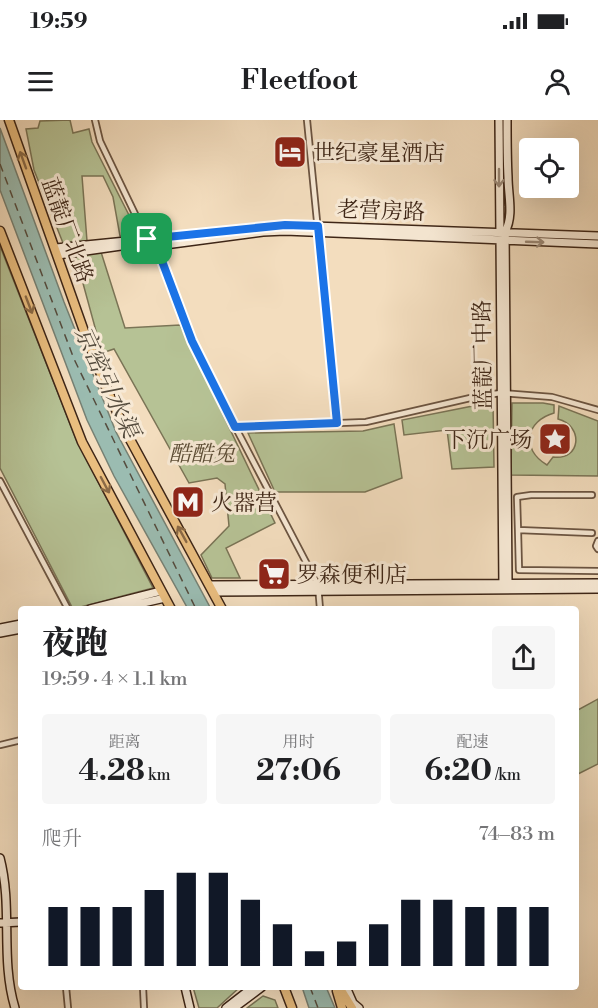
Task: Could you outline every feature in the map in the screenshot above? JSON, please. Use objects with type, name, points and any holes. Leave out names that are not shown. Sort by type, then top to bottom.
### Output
[{"type":"highway","name":"蓝靛厂北路","points":[[9,120],[108,393],[126,432],[220,606]]},
{"type":"highway","points":[[0,231],[82,442],[169,606]]},
{"type":"highway","points":[[285,990],[292,1008]]},
{"type":"highway","points":[[338,990],[342,1008]]},
{"type":"highway","points":[[339,990],[352,1008]]},
{"type":"street","points":[[95,120],[100,141],[149,242],[159,253],[192,341],[318,588],[320,606]]},
{"type":"street","points":[[307,120],[337,423]]},
{"type":"street","name":"蓝靛厂中路","points":[[499,120],[506,587]]},
{"type":"street","name":"蓝靛厂中路","points":[[502,236],[510,223],[507,120]]},
{"type":"street","name":"老营房路","points":[[57,251],[149,242],[165,245],[263,232],[318,229],[502,236],[598,236]]},
{"type":"street","name":"老营房路","points":[[502,236],[598,244]]},
{"type":"street","points":[[235,427],[366,422],[392,418],[479,396],[503,393],[552,397],[598,410]]},
{"type":"street","points":[[0,481],[66,606]]},
{"type":"street","points":[[592,495],[517,497],[519,570],[598,571]]},
{"type":"street","points":[[505,505],[516,505]]},
{"type":"street","points":[[518,530],[592,533]]},
{"type":"street","points":[[598,541],[596,546],[598,549]]},
{"type":"street","points":[[506,587],[598,584]]},
{"type":"street","points":[[212,589],[506,587],[598,589]]},
{"type":"street","points":[[105,606],[163,594]]},
{"type":"street","points":[[126,606],[163,594]]},
{"type":"street","points":[[0,628],[18,625]]},
{"type":"street","points":[[0,633],[18,630]]},
{"type":"street","points":[[0,745],[18,741]]},
{"type":"street","points":[[0,858],[7,897],[3,923],[7,975],[15,1008]]},
{"type":"street","points":[[3,923],[18,922]]},
{"type":"street","points":[[66,990],[68,1008]]},
{"type":"street","points":[[143,990],[144,1008]]},
{"type":"street","points":[[186,990],[190,1008]]},
{"type":"street","points":[[226,1008],[249,990]]},
{"type":"street","points":[[234,1008],[258,990]]},
{"type":"street","points":[[347,990],[359,1008]]},
{"type":"green space","points":[[70,120],[73,133],[89,129],[92,142],[136,229],[133,235],[120,236],[113,197],[103,176],[82,176],[87,241],[63,243],[34,170],[26,129],[38,128],[40,121]]},
{"type":"green space","points":[[0,246],[76,439],[153,588],[84,606],[71,606],[0,468]]},
{"type":"green space","name":"酷酷兔","points":[[101,252],[125,328],[180,325],[275,523],[226,548],[240,578],[212,578],[201,555],[229,526],[225,484],[217,478],[189,483],[114,349],[102,353],[75,254]]},
{"type":"green space","points":[[493,402],[494,467],[452,469],[447,430],[404,435],[402,420]]},
{"type":"green space","points":[[512,403],[554,405],[554,413],[537,422],[530,436],[533,451],[547,465],[553,457],[569,454],[576,442],[572,428],[558,419],[559,406],[598,421],[598,476],[511,475]]},
{"type":"green space","points":[[394,424],[402,478],[365,492],[275,492],[248,433],[363,431]]},
{"type":"green space","points":[[598,699],[598,764],[579,774],[579,709]]},
{"type":"green space","points":[[194,990],[237,990],[217,1008],[199,1008]]},
{"type":"green space","points":[[263,996],[275,1000],[278,1008],[247,1008]]},
{"type":"water","points":[[0,128],[64,302],[116,432],[209,606],[186,606],[114,476],[87,420],[0,190]]},
{"type":"water","points":[[303,990],[327,990],[335,1008],[309,1008]]},
{"type":"ferry route","points":[[0,164],[74,359],[195,606]]},
{"type":"ferry route","points":[[311,990],[318,1008]]},
{"type":"place","name":"世纪豪星酒店","points":[[290,152]]},
{"type":"place","name":"下沉广场","points":[[555,439]]},
{"type":"place","name":"火器营","points":[[188,502]]},
{"type":"place","name":"罗森便利店","points":[[274,574]]},
{"type":"route","points":[[262,226],[318,226],[337,423],[235,427],[192,341],[159,253],[147,239],[262,226]]},
{"type":"water label","name":"京密引水渠","points":[[107,382]]}]
